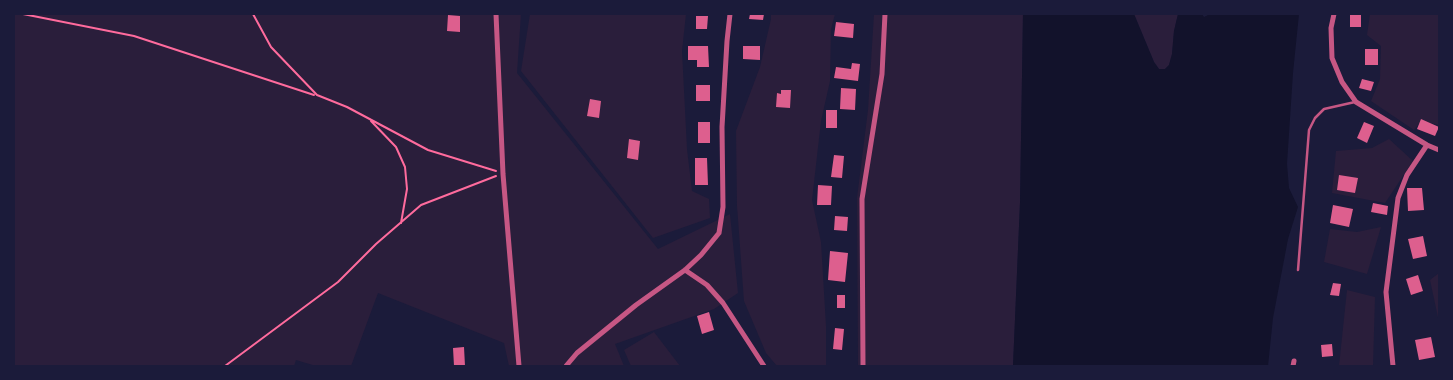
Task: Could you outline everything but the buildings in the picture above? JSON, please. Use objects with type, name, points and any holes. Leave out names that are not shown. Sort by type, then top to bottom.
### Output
[{"type":"street","points":[[496,14],[503,174],[519,366]]},
{"type":"street","points":[[566,366],[577,353],[636,305],[685,270],[701,255],[719,233],[723,207],[722,127],[726,41],[730,14]]},
{"type":"street","points":[[863,366],[862,199],[882,74],[885,14]]},
{"type":"street","points":[[1334,14],[1331,28],[1332,58],[1342,82],[1356,102],[1427,145],[1439,150]]},
{"type":"street","points":[[1393,366],[1386,292],[1398,198],[1407,174],[1427,145]]},
{"type":"street","points":[[685,270],[707,285],[723,303],[764,366]]},
{"type":"lane","points":[[1298,270],[1309,130],[1315,118],[1324,109],[1356,102]]},
{"type":"path","points":[[23,14],[134,36],[317,95],[347,107],[428,150],[503,174]]},
{"type":"path","points":[[253,14],[271,47],[317,95]]},
{"type":"path","points":[[369,119],[396,148],[405,167],[407,189],[401,223]]},
{"type":"path","points":[[225,366],[338,282],[376,244],[421,206],[503,174]]},
{"type":"shaded area","points":[[14,14],[521,14],[517,73],[658,249],[730,214],[738,293],[714,309],[615,344],[624,366],[509,366],[504,343],[378,293],[351,366],[316,366],[296,360],[294,366],[14,366]]},
{"type":"shaded area","points":[[530,14],[686,14],[682,51],[687,149],[692,191],[709,199],[710,218],[653,238],[521,71]]},
{"type":"shaded area","points":[[771,14],[835,14],[831,29],[830,81],[821,121],[812,200],[821,242],[826,326],[826,366],[777,366],[766,353],[744,301],[737,206],[736,131],[760,67]]},
{"type":"shaded area","points":[[874,14],[1023,14],[1020,203],[1013,366],[858,366],[857,198],[868,110]]},
{"type":"shaded area","points":[[1023,14],[1134,14],[1154,62],[1159,69],[1165,69],[1169,65],[1172,54],[1178,14],[1202,14],[1204,17],[1210,14],[1299,14],[1287,164],[1289,188],[1298,207],[1288,239],[1273,318],[1268,366],[1013,366],[1020,203]]},
{"type":"shaded area","points":[[1134,14],[1178,14],[1172,54],[1169,65],[1165,69],[1159,69],[1154,62]]},
{"type":"shaded area","points":[[1370,14],[1439,14],[1439,125],[1421,121],[1414,130],[1371,101],[1380,79],[1381,46],[1367,35]]},
{"type":"shaded area","points":[[1389,139],[1413,161],[1385,203],[1332,193],[1336,151],[1372,148]]},
{"type":"shaded area","points":[[1381,227],[1367,274],[1324,262],[1330,229],[1357,232]]},
{"type":"shaded area","points":[[1439,273],[1439,322],[1430,280]]},
{"type":"shaded area","points":[[1347,290],[1375,297],[1373,366],[1339,366]]},
{"type":"shaded area","points":[[654,332],[680,366],[631,366],[624,350]]}]
